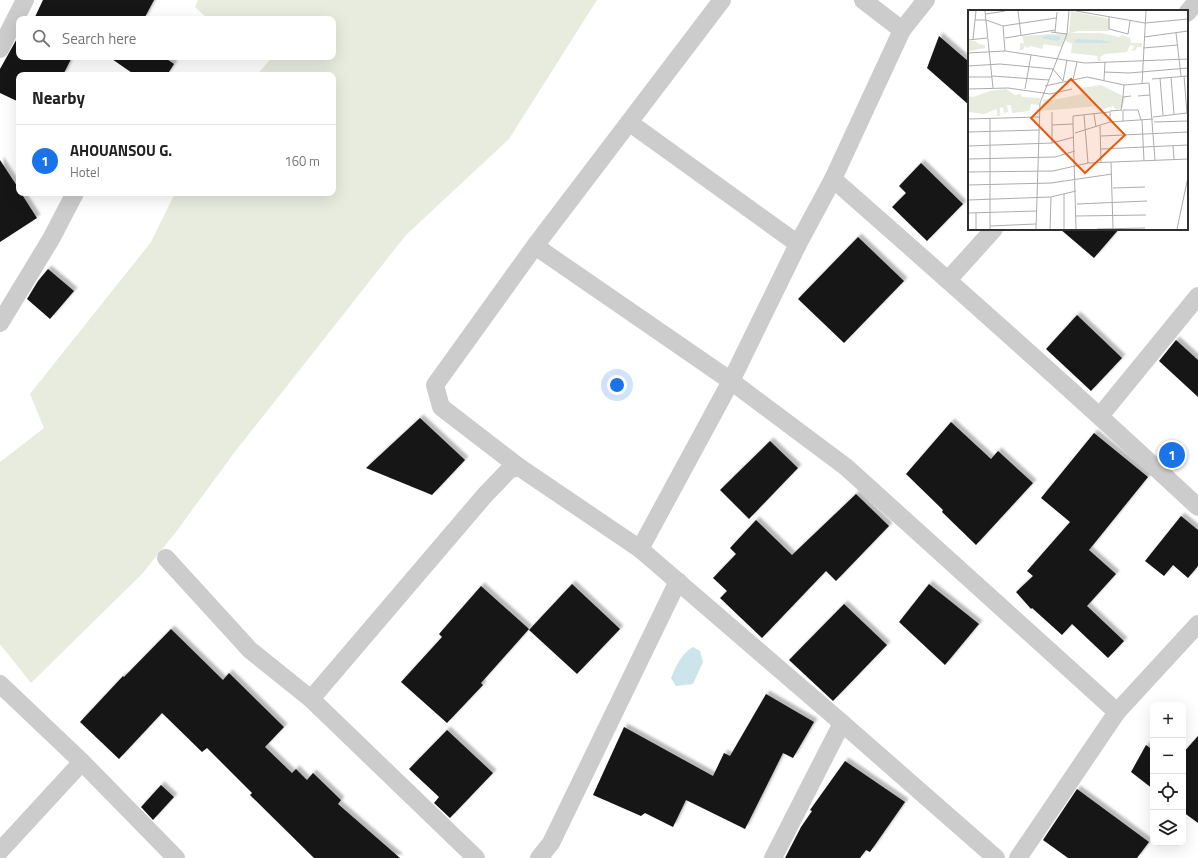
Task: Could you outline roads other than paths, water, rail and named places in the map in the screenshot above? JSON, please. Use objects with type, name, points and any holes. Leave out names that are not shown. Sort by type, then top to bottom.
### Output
[{"type":"street","points":[[17,16],[25,0]]},
{"type":"street","points":[[722,0],[535,246],[435,385],[441,407],[519,467],[640,549],[996,858]]},
{"type":"street","points":[[863,0],[902,30]]},
{"type":"street","points":[[640,549],[731,382],[798,244],[833,179],[902,30],[926,0]]},
{"type":"street","points":[[1188,12],[1198,0]]},
{"type":"street","points":[[0,49],[16,18]]},
{"type":"street","points":[[630,123],[798,244]]},
{"type":"street","points":[[833,179],[1100,416],[1198,507]]},
{"type":"street","points":[[0,323],[51,239],[73,196]]},
{"type":"street","points":[[948,280],[993,230]]},
{"type":"street","points":[[535,246],[731,382],[846,467],[1117,712]]},
{"type":"street","points":[[1100,416],[1198,296]]},
{"type":"street","points":[[311,699],[485,495],[508,470],[519,467]]},
{"type":"street","points":[[166,558],[250,650],[311,699],[476,858]]},
{"type":"street","points":[[539,858],[550,843],[678,581]]},
{"type":"street","points":[[1018,858],[1117,712],[1198,624]]},
{"type":"street","points":[[0,684],[82,762],[176,858]]},
{"type":"street","points":[[772,858],[842,723]]},
{"type":"street","points":[[0,851],[82,762]]},
{"type":"water","points":[[693,647],[700,651],[703,662],[693,684],[676,686],[671,678],[682,657]]},
{"type":"place","name":"AHOUANSOU G.","points":[[1172,455]]}]
